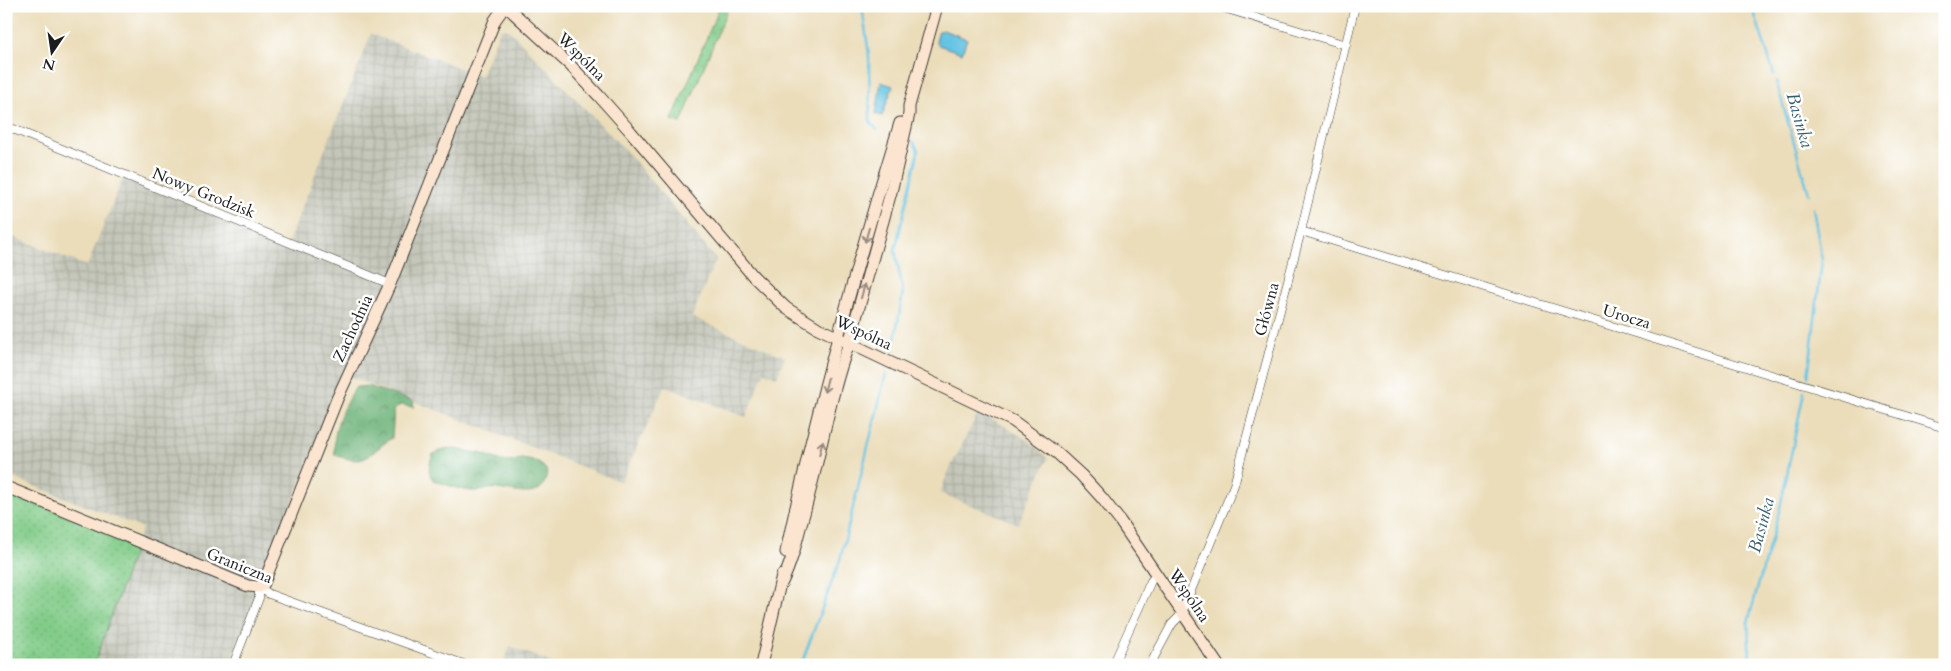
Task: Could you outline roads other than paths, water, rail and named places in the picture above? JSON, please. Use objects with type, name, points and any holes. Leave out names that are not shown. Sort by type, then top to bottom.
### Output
[{"type":"street","name":"Zachodnia","points":[[234,665],[259,598],[260,587],[266,581],[337,399],[390,284],[495,20],[506,6]]},
{"type":"street","name":"Wspólna","points":[[506,6],[571,66],[599,96],[740,262],[774,298],[796,315],[990,410],[1036,436],[1081,475],[1120,521],[1218,665]]},
{"type":"street","points":[[760,665],[782,582],[783,567],[800,487],[844,340],[880,188],[904,113],[909,106],[937,6]]},
{"type":"street","points":[[1216,6],[1346,45]]},
{"type":"street","name":"Główna","points":[[1150,665],[1172,624],[1182,612],[1234,485],[1301,231],[1355,6]]},
{"type":"street","name":"Nowy Grodzisk","points":[[6,126],[390,284]]},
{"type":"street","name":"Urocza","points":[[1301,231],[1945,428]]},
{"type":"street","name":"Graniczna","points":[[6,486],[248,586],[260,587],[270,594],[466,665]]},
{"type":"street","points":[[1113,665],[1157,574]]},
{"type":"water","points":[[943,30],[967,39],[962,53],[938,45],[936,41],[939,31]]},
{"type":"water","points":[[881,82],[893,86],[882,116],[876,114]]},
{"type":"waterway","points":[[862,6],[869,55],[870,121],[877,130]]},
{"type":"waterway","name":"Basinka","points":[[1752,6],[1774,74]]},
{"type":"waterway","name":"Basinka","points":[[1776,81],[1809,194]]},
{"type":"waterway","points":[[893,350],[903,292],[895,250],[917,158],[918,150],[913,141]]},
{"type":"waterway","name":"Basinka","points":[[1808,377],[1822,260],[1813,208]]},
{"type":"waterway","points":[[801,665],[840,560],[886,374]]},
{"type":"waterway","name":"Basinka","points":[[1750,665],[1748,622],[1780,508],[1804,392]]}]
